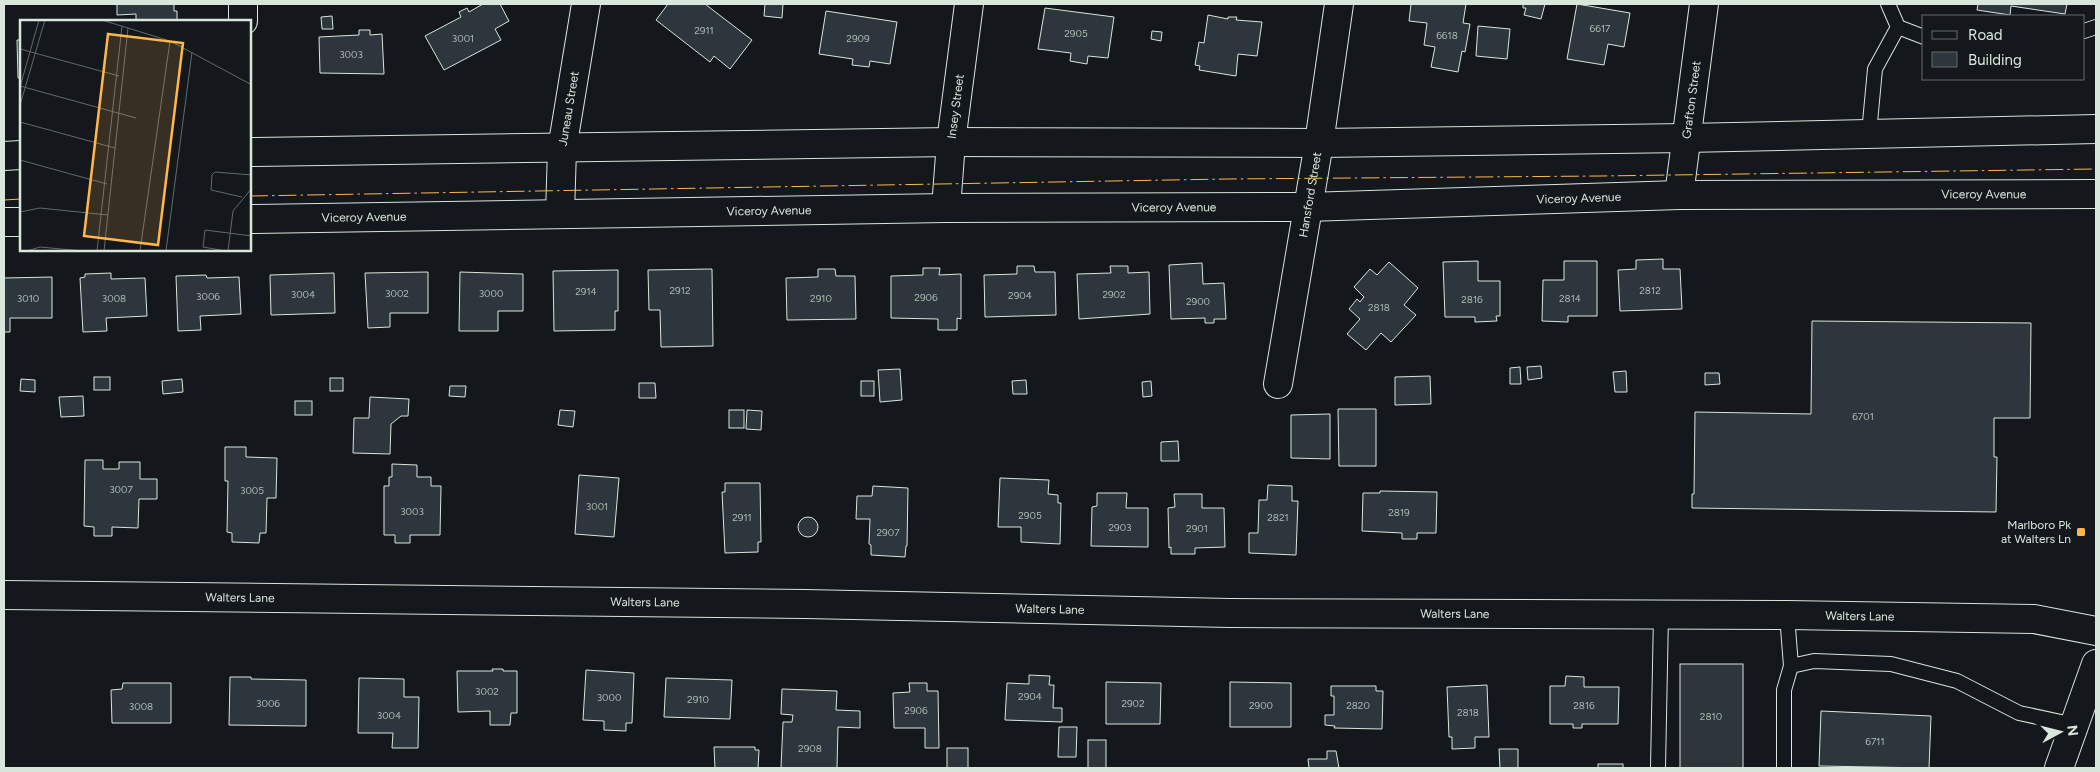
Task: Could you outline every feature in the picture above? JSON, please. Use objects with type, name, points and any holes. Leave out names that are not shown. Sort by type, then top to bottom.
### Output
[{"type":"street","points":[[243,4],[243,20]]},
{"type":"street","name":"Juneau Street","points":[[560,214],[562,149],[586,4]]},
{"type":"street","name":"Insey Street","points":[[946,208],[951,142],[969,4]]},
{"type":"street","name":"Hansford Street","points":[[1278,384],[1339,4]]},
{"type":"street","name":"Grafton Street","points":[[1679,195],[1704,4]]},
{"type":"street","points":[[251,152],[951,142],[1318,143],[1686,138],[2096,129]]},
{"type":"street","points":[[4,156],[20,155]]},
{"type":"street","name":"Viceroy Avenue","points":[[251,219],[946,208],[1307,206],[1679,195],[2096,194]]},
{"type":"street","points":[[4,222],[20,222]]},
{"type":"street","name":"Walters Lane","points":[[4,595],[805,604],[1230,613],[1661,614],[2034,619],[2096,631]]},
{"type":"street","points":[[2059,768],[2096,664]]},
{"type":"lane","points":[[1888,4],[1898,27],[1922,36]]},
{"type":"lane","points":[[1869,133],[1875,69],[1898,27]]},
{"type":"lane","points":[[1658,768],[1661,614]]},
{"type":"lane","points":[[1784,768],[1784,690],[1791,666],[1787,615]]},
{"type":"lane","points":[[1791,666],[1814,661],[1891,664],[1957,681],[2019,713],[2075,725]]},
{"type":"building","points":[[117,4],[174,4],[174,11],[177,11],[177,20],[136,20],[136,14],[117,15]]},
{"type":"building","points":[[483,4],[500,4],[509,21],[495,29],[501,40],[444,70],[425,36],[461,17],[459,12],[467,8],[469,12]]},
{"type":"building","points":[[668,4],[705,4],[752,40],[730,69],[714,56],[710,62],[656,20]]},
{"type":"building","points":[[765,4],[783,4],[782,18],[764,16]]},
{"type":"building","points":[[1411,4],[1466,4],[1463,23],[1470,24],[1465,52],[1462,51],[1458,72],[1431,67],[1435,47],[1424,45],[1427,23],[1409,21]]},
{"type":"building","points":[[1523,4],[1545,4],[1541,19],[1524,15],[1526,8],[1523,8]]},
{"type":"building","points":[[1577,4],[1630,13],[1624,47],[1608,44],[1604,65],[1567,59]]},
{"type":"building","points":[[1978,4],[2067,4],[2065,14],[2011,6],[2010,15],[1977,10]]},
{"type":"building","points":[[1045,8],[1114,17],[1108,58],[1088,56],[1087,64],[1070,61],[1071,53],[1038,49]]},
{"type":"building","points":[[826,11],[897,22],[890,64],[870,61],[869,67],[852,65],[853,59],[819,54]]},
{"type":"building","points":[[1208,15],[1228,19],[1228,17],[1237,17],[1236,20],[1262,22],[1257,56],[1238,54],[1236,76],[1199,70],[1200,66],[1195,65],[1199,42],[1204,43]]},
{"type":"building","points":[[332,16],[333,29],[322,29],[321,17]]},
{"type":"building","points":[[1478,26],[1510,29],[1507,59],[1476,56]]},
{"type":"building","points":[[359,30],[370,30],[370,35],[382,34],[384,74],[320,73],[319,37],[359,35]]},
{"type":"building","points":[[1152,31],[1162,32],[1161,41],[1151,39]]},
{"type":"building","points":[[17,40],[20,40],[20,78],[18,78]]},
{"type":"building","points":[[1663,259],[1663,269],[1680,269],[1682,309],[1620,311],[1618,270],[1636,269],[1636,260]]},
{"type":"building","points":[[1478,261],[1478,281],[1500,281],[1500,316],[1496,316],[1497,321],[1475,322],[1475,317],[1445,317],[1443,262]]},
{"type":"building","points":[[1564,261],[1597,261],[1597,316],[1568,316],[1568,322],[1542,321],[1543,280],[1564,280]]},
{"type":"building","points":[[1389,262],[1418,288],[1404,305],[1416,315],[1391,342],[1381,333],[1366,350],[1347,334],[1360,319],[1349,309],[1357,299],[1360,302],[1364,297],[1354,287],[1370,269],[1377,275]]},
{"type":"building","points":[[1202,263],[1203,284],[1224,283],[1226,319],[1214,319],[1214,323],[1205,323],[1205,318],[1171,319],[1169,265]]},
{"type":"building","points":[[1017,266],[1034,266],[1035,272],[1055,272],[1056,315],[985,317],[984,275],[1017,274]]},
{"type":"building","points":[[1110,266],[1128,266],[1128,273],[1149,272],[1150,314],[1079,319],[1077,274],[1111,273]]},
{"type":"building","points":[[923,268],[940,268],[939,275],[961,274],[961,319],[957,318],[957,330],[938,330],[938,319],[891,318],[891,276],[923,275]]},
{"type":"building","points":[[712,269],[713,346],[661,347],[660,310],[649,310],[648,270]]},
{"type":"building","points":[[818,269],[835,269],[836,276],[855,276],[856,319],[787,320],[786,278],[818,277]]},
{"type":"building","points":[[618,270],[618,311],[615,311],[615,330],[554,331],[553,271]]},
{"type":"building","points":[[428,272],[428,313],[390,313],[390,327],[368,328],[365,273]]},
{"type":"building","points":[[460,272],[523,274],[523,311],[498,311],[498,331],[459,331]]},
{"type":"building","points":[[111,273],[111,279],[145,278],[147,316],[106,318],[107,331],[83,332],[80,278],[85,277],[85,274]]},
{"type":"building","points":[[334,273],[335,313],[271,315],[270,275]]},
{"type":"building","points":[[206,275],[207,278],[239,277],[241,314],[200,316],[201,330],[178,331],[176,276]]},
{"type":"building","points":[[52,277],[52,318],[10,318],[10,332],[4,332],[4,278]]},
{"type":"building","points":[[1812,321],[2031,323],[2030,418],[1994,418],[1994,457],[1997,457],[1996,512],[1692,508],[1692,494],[1694,494],[1695,412],[1811,414]]},
{"type":"building","points":[[1541,366],[1542,378],[1528,380],[1527,367]]},
{"type":"building","points":[[1520,367],[1521,384],[1510,384],[1510,368]]},
{"type":"building","points":[[900,369],[902,400],[880,402],[878,370]]},
{"type":"building","points":[[1626,371],[1627,392],[1615,392],[1613,372]]},
{"type":"building","points":[[1705,373],[1719,373],[1720,384],[1705,385]]},
{"type":"building","points":[[1430,376],[1431,404],[1395,405],[1395,377]]},
{"type":"building","points":[[94,377],[110,377],[110,390],[94,390]]},
{"type":"building","points":[[330,378],[343,378],[343,391],[330,391]]},
{"type":"building","points":[[21,379],[35,380],[35,392],[20,391]]},
{"type":"building","points":[[182,379],[183,392],[163,394],[162,381]]},
{"type":"building","points":[[1026,380],[1027,394],[1013,394],[1012,381]]},
{"type":"building","points":[[861,381],[874,381],[874,396],[861,396]]},
{"type":"building","points":[[1151,381],[1152,396],[1143,397],[1142,382]]},
{"type":"building","points":[[639,383],[655,383],[656,398],[639,398]]},
{"type":"building","points":[[450,386],[466,386],[465,397],[449,396]]},
{"type":"building","points":[[83,396],[84,416],[61,417],[59,397]]},
{"type":"building","points":[[370,397],[409,399],[408,416],[401,416],[391,424],[390,454],[353,453],[354,418],[369,418]]},
{"type":"building","points":[[295,401],[312,401],[312,415],[295,415]]},
{"type":"building","points":[[1338,409],[1376,409],[1376,466],[1339,466]]},
{"type":"building","points":[[560,410],[575,411],[573,427],[558,425]]},
{"type":"building","points":[[729,410],[744,410],[744,428],[729,428]]},
{"type":"building","points":[[747,410],[762,411],[761,430],[746,429]]},
{"type":"building","points":[[1330,414],[1330,459],[1291,458],[1291,415]]},
{"type":"building","points":[[1178,441],[1179,461],[1161,461],[1161,442]]},
{"type":"building","points":[[225,447],[246,447],[246,457],[277,458],[276,498],[267,498],[266,533],[260,533],[259,543],[232,542],[232,533],[227,532],[228,481],[225,481]]},
{"type":"building","points":[[85,460],[103,460],[103,469],[119,469],[119,462],[140,462],[140,479],[157,479],[157,499],[139,499],[138,528],[112,527],[112,536],[94,536],[94,527],[84,526]]},
{"type":"building","points":[[392,464],[417,465],[417,477],[431,477],[431,486],[441,486],[440,535],[410,535],[410,543],[395,543],[395,535],[384,535],[384,486],[389,486],[389,477],[392,477]]},
{"type":"building","points":[[579,475],[619,478],[614,537],[575,534]]},
{"type":"building","points":[[1000,478],[1049,480],[1048,494],[1058,495],[1058,503],[1061,503],[1060,544],[1021,542],[1021,527],[998,527]]},
{"type":"building","points":[[725,483],[760,483],[761,542],[758,542],[758,552],[725,553],[722,492],[725,492]]},
{"type":"building","points":[[1268,485],[1292,486],[1292,501],[1298,501],[1296,555],[1249,553],[1249,533],[1258,533],[1259,500],[1267,500]]},
{"type":"building","points":[[873,486],[908,488],[907,546],[905,557],[871,555],[871,545],[869,544],[870,519],[856,519],[857,496],[872,496]]},
{"type":"building","points":[[1380,491],[1437,492],[1436,533],[1417,533],[1417,539],[1402,539],[1402,533],[1362,531],[1363,493],[1380,493]]},
{"type":"building","points":[[1097,493],[1127,493],[1126,508],[1148,508],[1148,547],[1091,546],[1092,507],[1097,506]]},
{"type":"building","points":[[1174,494],[1202,494],[1202,508],[1224,508],[1225,547],[1195,548],[1195,554],[1171,554],[1171,547],[1169,548],[1168,508],[1175,507]]},
{"type":"building","points":[[808,517],[815,520],[818,527],[815,534],[808,537],[801,534],[798,527],[801,520]]},
{"type":"building","points":[[1680,664],[1743,664],[1743,768],[1680,768]]},
{"type":"building","points":[[492,669],[517,671],[517,713],[511,713],[510,725],[490,725],[490,711],[458,712],[457,671],[493,671]]},
{"type":"building","points":[[586,670],[634,673],[632,723],[626,723],[626,731],[604,730],[604,721],[583,720]]},
{"type":"building","points":[[1029,675],[1050,676],[1049,685],[1054,685],[1053,708],[1062,708],[1062,722],[1005,720],[1007,683],[1029,684]]},
{"type":"building","points":[[1566,676],[1584,677],[1584,687],[1619,687],[1618,724],[1582,724],[1582,728],[1573,728],[1573,724],[1550,724],[1550,686],[1565,686]]},
{"type":"building","points":[[230,677],[306,680],[306,726],[229,725]]},
{"type":"building","points":[[359,678],[404,679],[404,697],[419,697],[418,748],[392,748],[393,733],[358,733]]},
{"type":"building","points":[[666,678],[732,680],[730,719],[664,717]]},
{"type":"building","points":[[1106,682],[1161,683],[1160,724],[1106,724]]},
{"type":"building","points":[[1230,682],[1291,683],[1291,727],[1230,727]]},
{"type":"building","points":[[123,683],[171,683],[171,723],[112,723],[111,690],[122,689]]},
{"type":"building","points":[[909,683],[927,683],[927,691],[938,691],[939,748],[925,748],[925,728],[894,728],[893,693],[910,692]]},
{"type":"building","points":[[1487,685],[1489,737],[1475,737],[1475,748],[1452,749],[1452,737],[1449,737],[1447,687]]},
{"type":"building","points":[[1331,686],[1376,686],[1376,691],[1383,691],[1382,729],[1334,728],[1335,726],[1325,725],[1325,715],[1334,715],[1334,696],[1331,696]]},
{"type":"building","points":[[782,689],[837,691],[836,710],[860,711],[860,728],[838,727],[837,768],[781,768],[783,722],[792,722],[793,715],[781,714]]},
{"type":"building","points":[[1821,711],[1931,716],[1929,768],[1819,766]]},
{"type":"building","points":[[1059,727],[1077,727],[1076,757],[1058,757]]},
{"type":"building","points":[[1088,740],[1106,740],[1106,768],[1088,768]]},
{"type":"building","points":[[714,747],[755,747],[755,750],[759,750],[758,768],[715,768]]},
{"type":"building","points":[[947,748],[968,748],[968,768],[947,768]]},
{"type":"building","points":[[1499,749],[1518,749],[1518,768],[1500,768]]},
{"type":"building","points":[[1327,751],[1336,751],[1339,768],[1309,768],[1308,759],[1327,759]]},
{"type":"building","points":[[1598,764],[1623,764],[1623,768],[1598,768]]},
{"type":"power","points":[[251,196],[1227,179],[2096,169]]},
{"type":"power","points":[[4,200],[20,199]]},
{"type":"place","name":"Marlboro Pk at Walters Ln","points":[[2081,532]]}]
